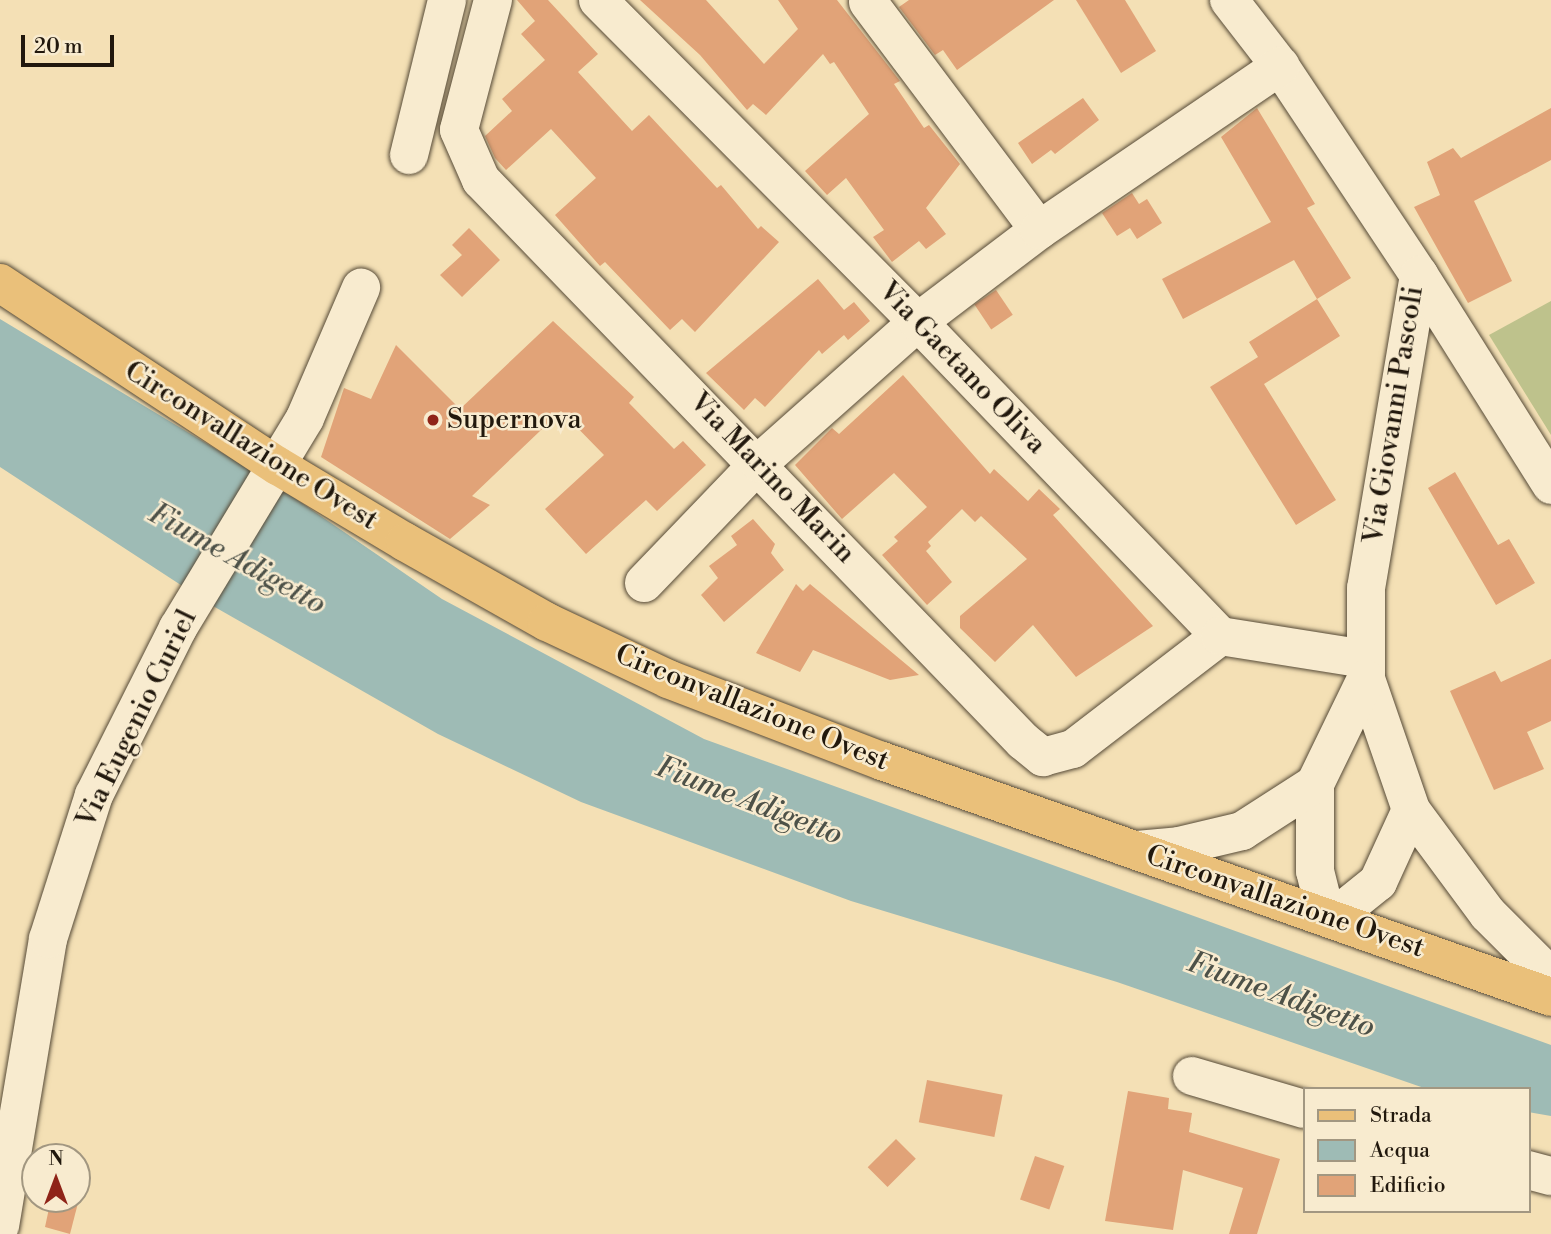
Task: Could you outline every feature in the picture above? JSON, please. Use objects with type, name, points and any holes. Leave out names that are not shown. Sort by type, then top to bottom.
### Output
[{"type":"main road","name":"Circonvallazione Ovest","points":[[4,280],[274,473],[547,622],[668,679],[882,761],[1551,997]]},
{"type":"street","points":[[409,155],[447,0]]},
{"type":"street","name":"Via Marino Marin","points":[[493,0],[459,130],[481,180],[1043,757],[1073,749],[1220,636]]},
{"type":"street","name":"Via Gaetano Oliva","points":[[598,0],[918,322],[1220,636]]},
{"type":"street","name":"Via Giovanni Pascoli","points":[[1229,0],[1280,66],[1419,275],[1366,588],[1365,669]]},
{"type":"street","points":[[868,2],[1039,230]]},
{"type":"street","points":[[644,583],[759,463],[918,322],[1039,230],[1280,66]]},
{"type":"street","points":[[1419,275],[1551,485]]},
{"type":"street","name":"Via Eugenio Curiel","points":[[0,1226],[48,939],[68,867],[94,795],[183,622],[274,473],[320,388],[361,288]]},
{"type":"street","points":[[1220,636],[1365,669]]},
{"type":"street","points":[[1365,669],[1315,784],[1315,871],[1322,900],[1332,919],[1378,882],[1411,810]]},
{"type":"street","points":[[1365,669],[1411,810],[1488,915],[1551,977]]},
{"type":"street","points":[[1137,850],[1179,846],[1242,831],[1315,784]]},
{"type":"street","points":[[1192,1076],[1302,1107]]},
{"type":"street","points":[[1530,1170],[1551,1175]]},
{"type":"green space","points":[[1551,301],[1551,435],[1489,335]]},
{"type":"water","name":"Fiume Adigetto","points":[[0,319],[274,484],[442,599],[704,739],[1551,1045],[1551,1116],[1530,1112],[1530,1087],[1421,1087],[1117,982],[851,901],[581,802],[438,734],[213,606],[0,467]]},
{"type":"building","points":[[517,0],[548,0],[598,54],[578,72],[632,131],[649,115],[717,188],[721,185],[758,229],[761,226],[779,242],[695,332],[682,319],[670,330],[605,262],[600,266],[555,215],[596,178],[551,129],[506,170],[495,158],[485,136],[512,111],[502,99],[545,60],[521,34],[535,21]]},
{"type":"building","points":[[640,0],[706,0],[764,64],[798,29],[778,0],[837,0],[900,81],[894,84],[924,128],[929,125],[960,164],[926,208],[946,234],[926,249],[919,241],[892,262],[873,237],[884,230],[846,178],[827,195],[805,171],[869,114],[834,62],[830,64],[823,54],[766,115],[753,104],[747,110],[700,55]]},
{"type":"building","points":[[909,0],[1054,0],[957,70],[943,50],[935,55],[899,7]]},
{"type":"building","points":[[1076,0],[1125,0],[1156,51],[1121,73]]},
{"type":"building","points":[[1083,98],[1099,120],[1055,154],[1051,150],[1032,164],[1018,143]]},
{"type":"building","points":[[1257,108],[1315,204],[1307,208],[1351,278],[1317,299],[1294,260],[1183,319],[1162,279],[1271,222],[1221,137]]},
{"type":"building","points":[[1551,108],[1551,160],[1474,201],[1512,281],[1468,303],[1414,207],[1440,195],[1427,162],[1453,148],[1461,158]]},
{"type":"building","points":[[1132,193],[1139,204],[1147,199],[1162,223],[1137,239],[1130,228],[1117,236],[1102,213]]},
{"type":"building","points":[[469,228],[500,260],[462,297],[440,275],[462,255],[452,245]]},
{"type":"building","points":[[818,279],[844,310],[854,302],[870,321],[848,340],[844,335],[822,354],[819,350],[765,407],[755,398],[744,410],[706,373]]},
{"type":"building","points":[[996,290],[1013,315],[991,329],[974,305]]},
{"type":"building","points":[[1317,299],[1340,336],[1264,384],[1336,500],[1296,525],[1210,387],[1258,357],[1249,342]]},
{"type":"building","points":[[553,321],[634,397],[629,403],[674,449],[683,441],[706,465],[657,511],[646,500],[586,554],[545,509],[604,455],[561,411],[472,496],[490,505],[450,539],[321,457],[344,388],[371,399],[396,345],[460,409]]},
{"type":"building","points":[[903,375],[990,474],[994,469],[1028,501],[1039,489],[1060,509],[1053,515],[1153,626],[1076,677],[1033,625],[995,662],[960,628],[960,616],[1027,559],[981,516],[975,522],[962,509],[928,542],[931,546],[926,551],[952,582],[927,605],[882,555],[898,541],[894,537],[927,507],[894,473],[842,519],[795,465],[832,428],[839,434]]},
{"type":"building","points":[[1455,472],[1498,545],[1509,539],[1535,583],[1496,605],[1428,488]]},
{"type":"building","points":[[753,519],[775,544],[771,553],[784,570],[724,622],[701,595],[718,578],[709,566],[737,545],[731,536]]},
{"type":"building","points":[[796,584],[803,591],[810,584],[919,675],[890,680],[813,650],[800,672],[756,653]]},
{"type":"building","points":[[1551,659],[1551,721],[1527,732],[1544,769],[1494,790],[1450,691],[1495,671],[1501,682]]},
{"type":"building","points":[[927,1080],[1003,1095],[994,1137],[919,1122]]},
{"type":"building","points":[[1128,1091],[1169,1098],[1168,1109],[1192,1113],[1189,1132],[1280,1159],[1257,1234],[1229,1234],[1243,1188],[1183,1170],[1173,1230],[1105,1221]]},
{"type":"building","points":[[896,1139],[916,1159],[888,1187],[868,1167]]},
{"type":"building","points":[[1035,1156],[1064,1166],[1049,1210],[1020,1199]]},
{"type":"building","points":[[48,1213],[75,1213],[70,1234],[45,1227]]},
{"type":"place","name":"Supernova","points":[[433,420]]}]
